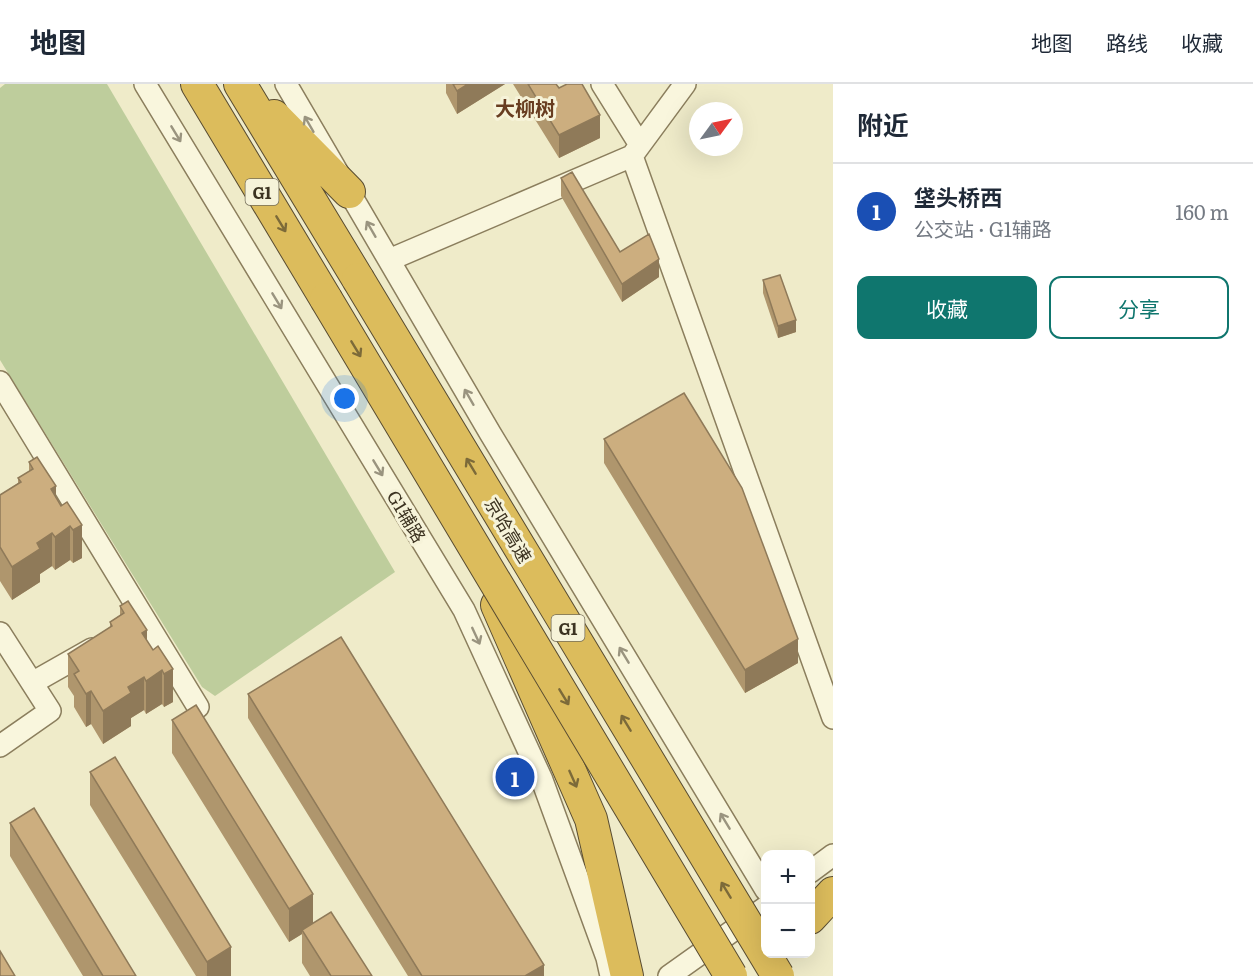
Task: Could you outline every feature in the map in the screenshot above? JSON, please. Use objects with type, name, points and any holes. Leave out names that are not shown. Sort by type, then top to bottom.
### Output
[{"type":"highway","name":"G1","points":[[197,84],[731,976]]},
{"type":"highway","points":[[241,84],[349,192]]},
{"type":"highway","name":"京哈高速","points":[[241,84],[778,976]]},
{"type":"highway","points":[[465,533],[591,819],[627,976]]},
{"type":"highway","points":[[815,913],[833,893]]},
{"type":"highway","points":[[769,976],[780,958]]},
{"type":"street","name":"G1辅路","points":[[146,84],[464,610],[542,780],[607,958],[611,976]]},
{"type":"street","points":[[286,84],[490,433],[761,883]]},
{"type":"street","points":[[602,84],[636,150],[833,718]]},
{"type":"street","points":[[389,260],[636,150],[684,84]]},
{"type":"street","points":[[0,382],[43,471],[145,619],[198,707]]},
{"type":"street","points":[[32,683],[145,619]]},
{"type":"street","points":[[0,633],[50,711],[0,746]]},
{"type":"street","points":[[815,869],[833,855]]},
{"type":"street","points":[[669,976],[761,910]]},
{"type":"green space","points":[[5,84],[107,84],[395,572],[215,696],[202,687],[0,360],[0,88]]},
{"type":"building","points":[[453,84],[468,84],[457,91]]},
{"type":"building","points":[[528,84],[556,84],[559,88],[567,84],[582,84],[600,115],[559,135]]},
{"type":"building","points":[[572,172],[620,252],[649,234],[659,259],[622,284],[561,178]]},
{"type":"building","points":[[780,275],[796,320],[778,326],[763,280]]},
{"type":"building","points":[[684,393],[742,488],[798,639],[745,670],[604,439]]},
{"type":"building","points":[[37,457],[56,486],[51,489],[61,506],[67,502],[82,525],[73,530],[70,526],[55,537],[52,533],[37,543],[40,549],[12,567],[0,547],[0,495],[21,482],[18,478],[33,469],[29,462]]},
{"type":"building","points":[[128,601],[147,630],[142,633],[153,650],[158,646],[173,669],[164,674],[162,670],[146,681],[144,677],[128,687],[131,693],[103,711],[91,691],[86,694],[74,674],[79,671],[68,654],[112,626],[110,622],[124,613],[120,606]]},
{"type":"building","points":[[341,637],[544,965],[525,976],[422,976],[248,694]]},
{"type":"building","points":[[196,705],[313,894],[289,909],[172,720]]},
{"type":"building","points":[[115,757],[231,947],[207,962],[90,772]]},
{"type":"building","points":[[34,808],[136,976],[103,976],[10,823]]},
{"type":"building","points":[[331,912],[372,976],[331,976],[302,930]]},
{"type":"building","points":[[0,951],[15,976],[0,976]]},
{"type":"place","name":"垡头桥西","points":[[515,777]]},
{"type":"district","name":"大柳树","points":[[525,107]]}]
